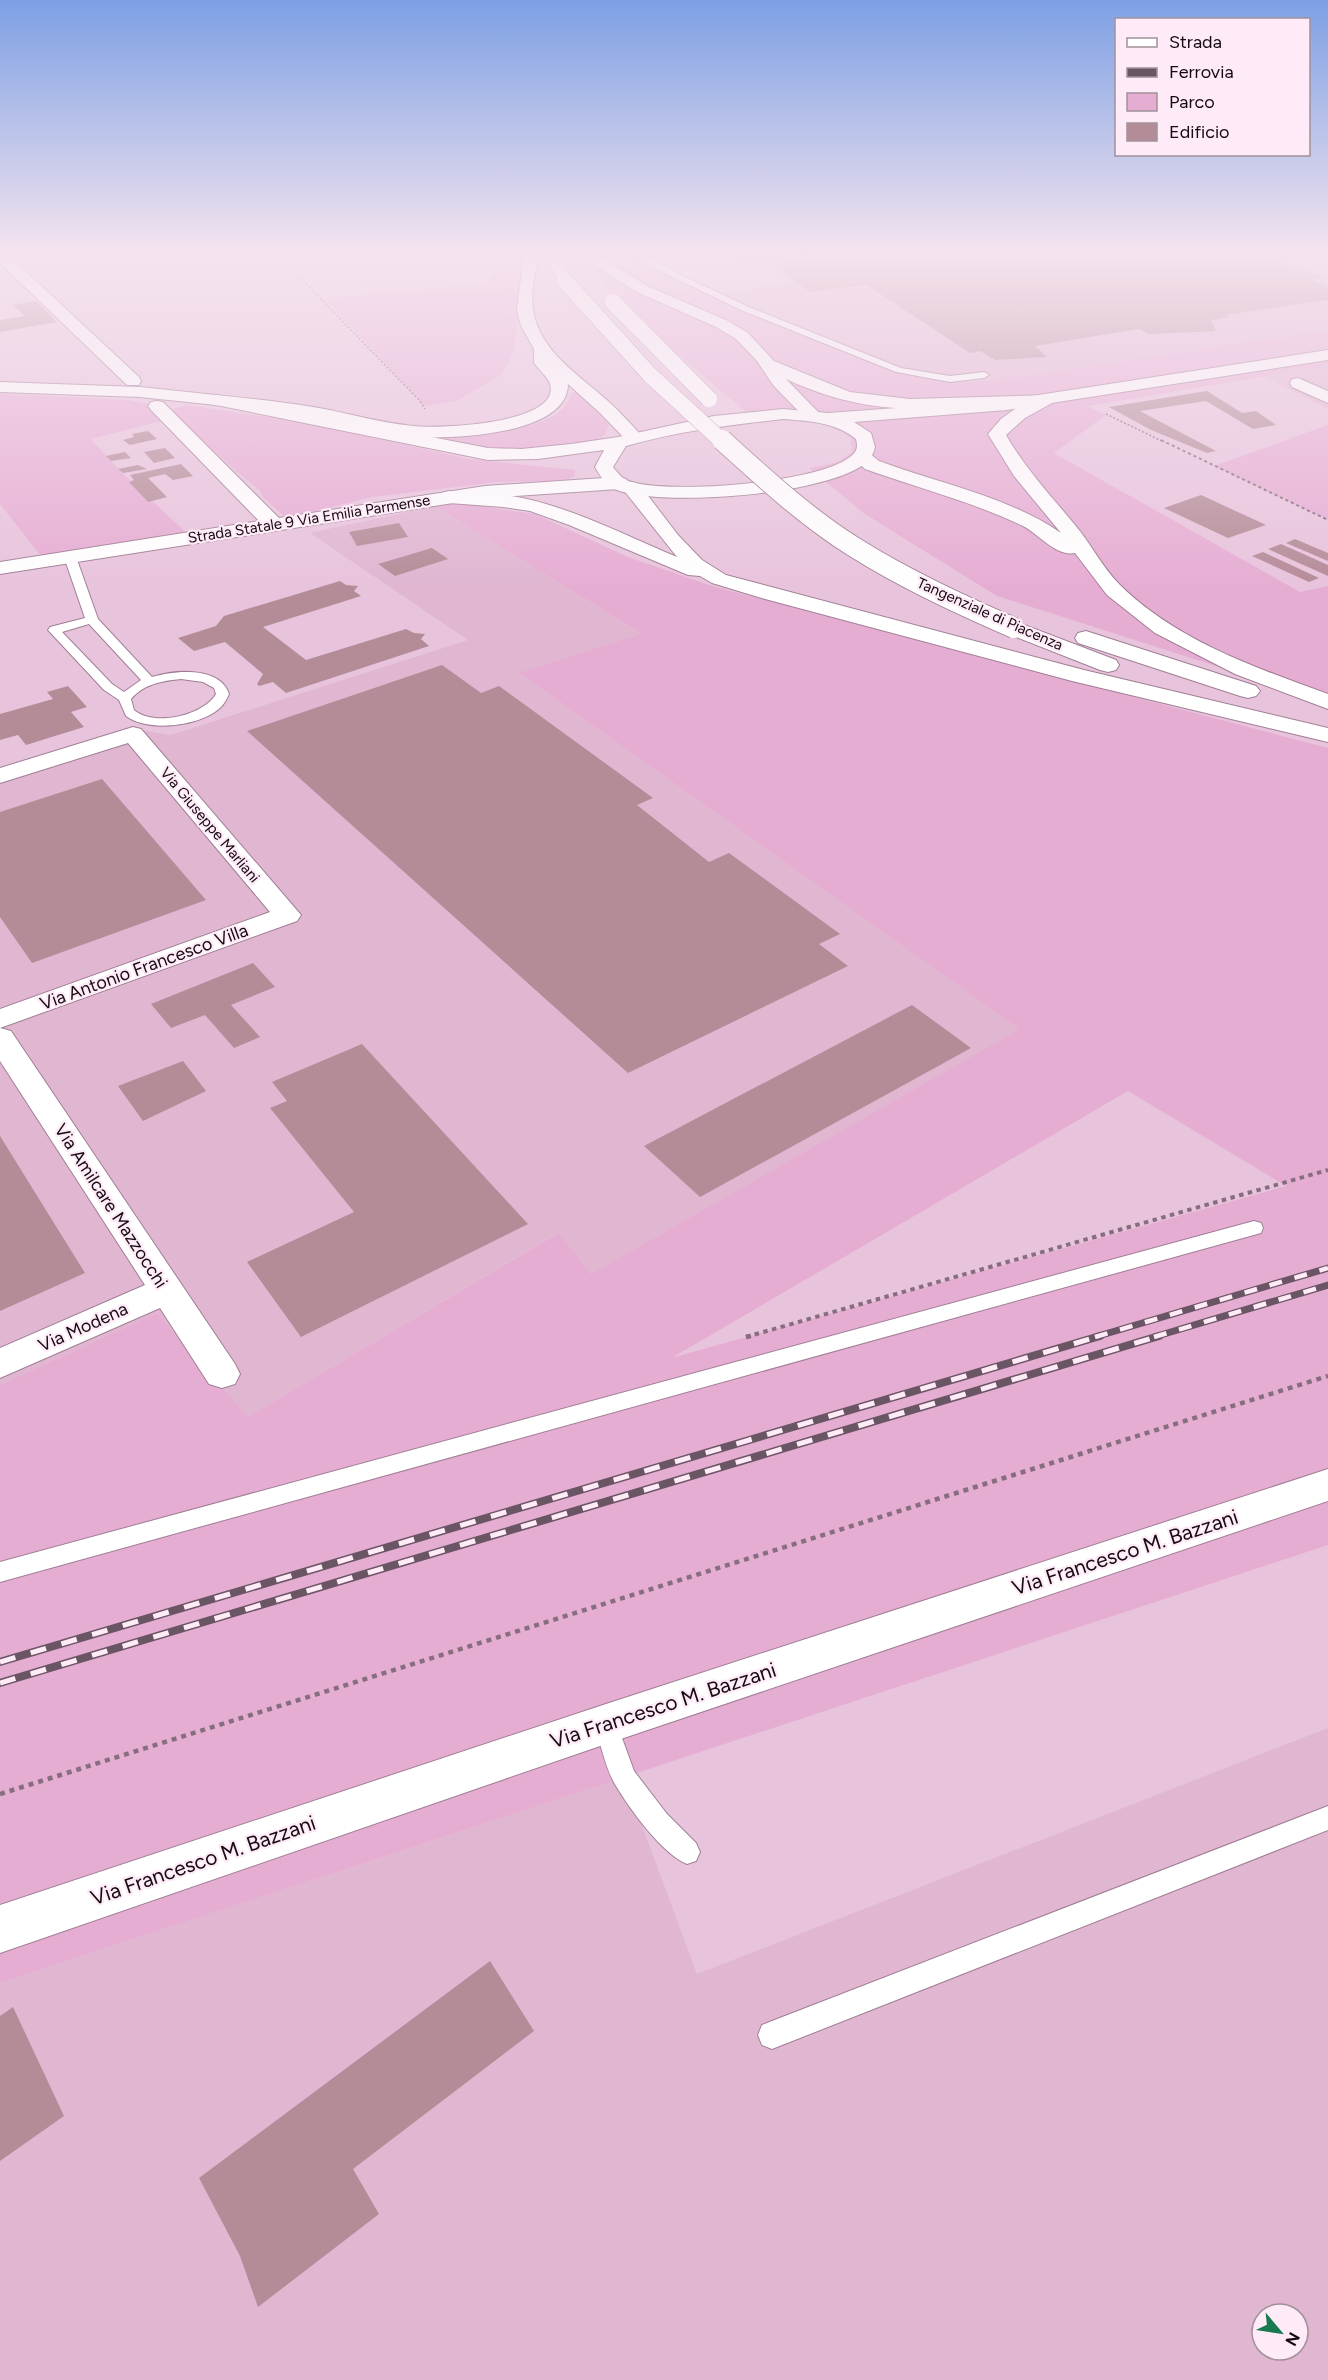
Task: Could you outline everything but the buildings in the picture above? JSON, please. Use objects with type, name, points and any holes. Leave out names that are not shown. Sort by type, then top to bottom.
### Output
[{"type":"main road","points":[[117,366],[133,381]]},
{"type":"main road","points":[[0,387],[140,392],[216,400],[307,411],[414,432],[480,430],[534,417],[548,409],[559,395],[559,383],[545,366]]},
{"type":"main road","points":[[555,366],[603,405],[627,440]]},
{"type":"main road","name":"Tangenziale di Piacenza","points":[[642,366],[777,490],[863,552],[933,592],[1023,623],[1328,713]]},
{"type":"main road","points":[[674,366],[749,437]]},
{"type":"main road","points":[[769,366],[779,381],[819,417],[844,423],[865,437]]},
{"type":"main road","points":[[774,366],[831,392],[869,401],[926,404],[1040,400]]},
{"type":"main road","points":[[865,437],[894,427],[1007,405],[1258,366]]},
{"type":"main road","points":[[1328,378],[1298,383],[1328,398]]},
{"type":"main road","points":[[216,400],[466,450],[604,467],[625,485],[671,540],[695,564],[719,579]]},
{"type":"main road","points":[[1040,400],[1008,421],[996,434],[1008,459],[1070,531],[1113,590],[1167,633],[1241,669],[1328,702]]},
{"type":"main road","points":[[508,456],[567,451],[724,420],[783,414],[819,417],[1007,405]]},
{"type":"main road","points":[[157,406],[273,524]]},
{"type":"main road","points":[[865,437],[866,447],[862,457],[872,465],[1012,513],[1035,524],[1093,565]]},
{"type":"main road","points":[[604,467],[611,453],[627,440]]},
{"type":"main road","name":"Strada Statale 9 Via Emilia Parmense","points":[[0,568],[449,497],[535,487],[625,485],[661,492],[693,493],[769,485],[814,477],[842,468],[862,457]]},
{"type":"main road","points":[[784,470],[811,492]]},
{"type":"main road","points":[[449,497],[506,501],[534,507],[566,517],[679,565],[772,595],[1080,676],[1328,734]]},
{"type":"main road","name":"Tangenziale di Piacenza","points":[[916,562],[1023,623],[1109,665],[1328,734]]},
{"type":"main road","name":"Via Giuseppe Marliani","points":[[0,776],[133,734],[287,915]]},
{"type":"main road","name":"Via Antonio Francesco Villa","points":[[0,1019],[287,915]]},
{"type":"main road","name":"Via Amilcare Mazzocchi","points":[[0,1038],[222,1374]]},
{"type":"main road","name":"Via Modena","points":[[0,1364],[166,1290]]},
{"type":"main road","name":"Via Francesco M. Bazzani","points":[[0,1929],[606,1724],[1328,1485]]},
{"type":"lane","points":[[889,366],[950,379],[984,375]]},
{"type":"lane","points":[[70,557],[92,620],[149,681]]},
{"type":"lane","points":[[92,620],[54,630],[108,687],[125,699]]},
{"type":"lane","points":[[181,675],[203,677],[219,684],[223,691],[222,699],[216,707],[204,715],[172,723],[156,723],[130,714],[125,707],[125,699],[138,686],[149,681],[181,675]]},
{"type":"lane","points":[[0,1572],[1254,1228]]},
{"type":"lane","points":[[606,1724],[624,1777],[658,1823],[687,1852]]},
{"type":"lane","points":[[772,2035],[1328,1818]]},
{"type":"path","points":[[386,366],[425,408],[424,415],[414,432]]},
{"type":"path","points":[[1067,396],[1328,520]]},
{"type":"path","points":[[0,1794],[1328,1376]]},
{"type":"shaded area","points":[[878,366],[1090,366],[1005,379],[932,380],[892,372]]},
{"type":"shaded area","points":[[1328,366],[1328,409],[1264,377]]},
{"type":"shaded area","points":[[435,506],[643,635],[520,674],[1021,1029],[591,1274],[557,1233],[248,1417],[157,1313],[0,1385],[0,772],[134,729],[171,735],[468,640],[310,533]]},
{"type":"shaded area","points":[[1328,1728],[1328,2380],[0,2380],[0,1983],[624,1777],[697,1974]]},
{"type":"green space","points":[[387,366],[506,366],[502,374],[457,401],[425,406]]},
{"type":"green space","points":[[692,366],[878,366],[892,372],[932,380],[961,382],[1005,379],[1090,366],[1328,366],[1088,406],[1106,415],[1054,453],[1300,592],[1328,586],[1328,702],[997,596],[865,514],[809,468],[838,462],[852,452],[851,438],[830,426],[807,421],[758,422]]},
{"type":"green space","points":[[573,392],[579,393],[609,425],[600,438],[565,447],[521,449],[477,446],[443,439],[444,437],[510,430],[545,420],[558,413],[567,404]]},
{"type":"green space","points":[[0,394],[129,400],[157,406],[170,419],[91,439],[123,474],[191,537],[45,561],[0,504]]},
{"type":"green space","points":[[186,405],[308,423],[469,459],[575,470],[575,476],[564,481],[498,482],[372,497],[307,513],[284,516],[265,499],[259,490],[176,415],[173,409]]},
{"type":"green space","points":[[1328,425],[1328,520],[1214,466]]},
{"type":"green space","points":[[458,503],[535,514],[628,557],[712,586],[1328,748],[1328,1545],[0,1983],[0,1385],[157,1313],[248,1417],[558,1233],[591,1274],[1020,1029],[519,673],[642,634],[435,506]],"holes":[[[1128,1091],[1286,1186],[675,1357]]]},
{"type":"railway","points":[[1095,1337],[1328,1268]]},
{"type":"railway","points":[[1154,1337],[1328,1285]]},
{"type":"railway","points":[[0,1662],[1100,1336]]},
{"type":"railway","points":[[0,1683],[1159,1336]]}]
